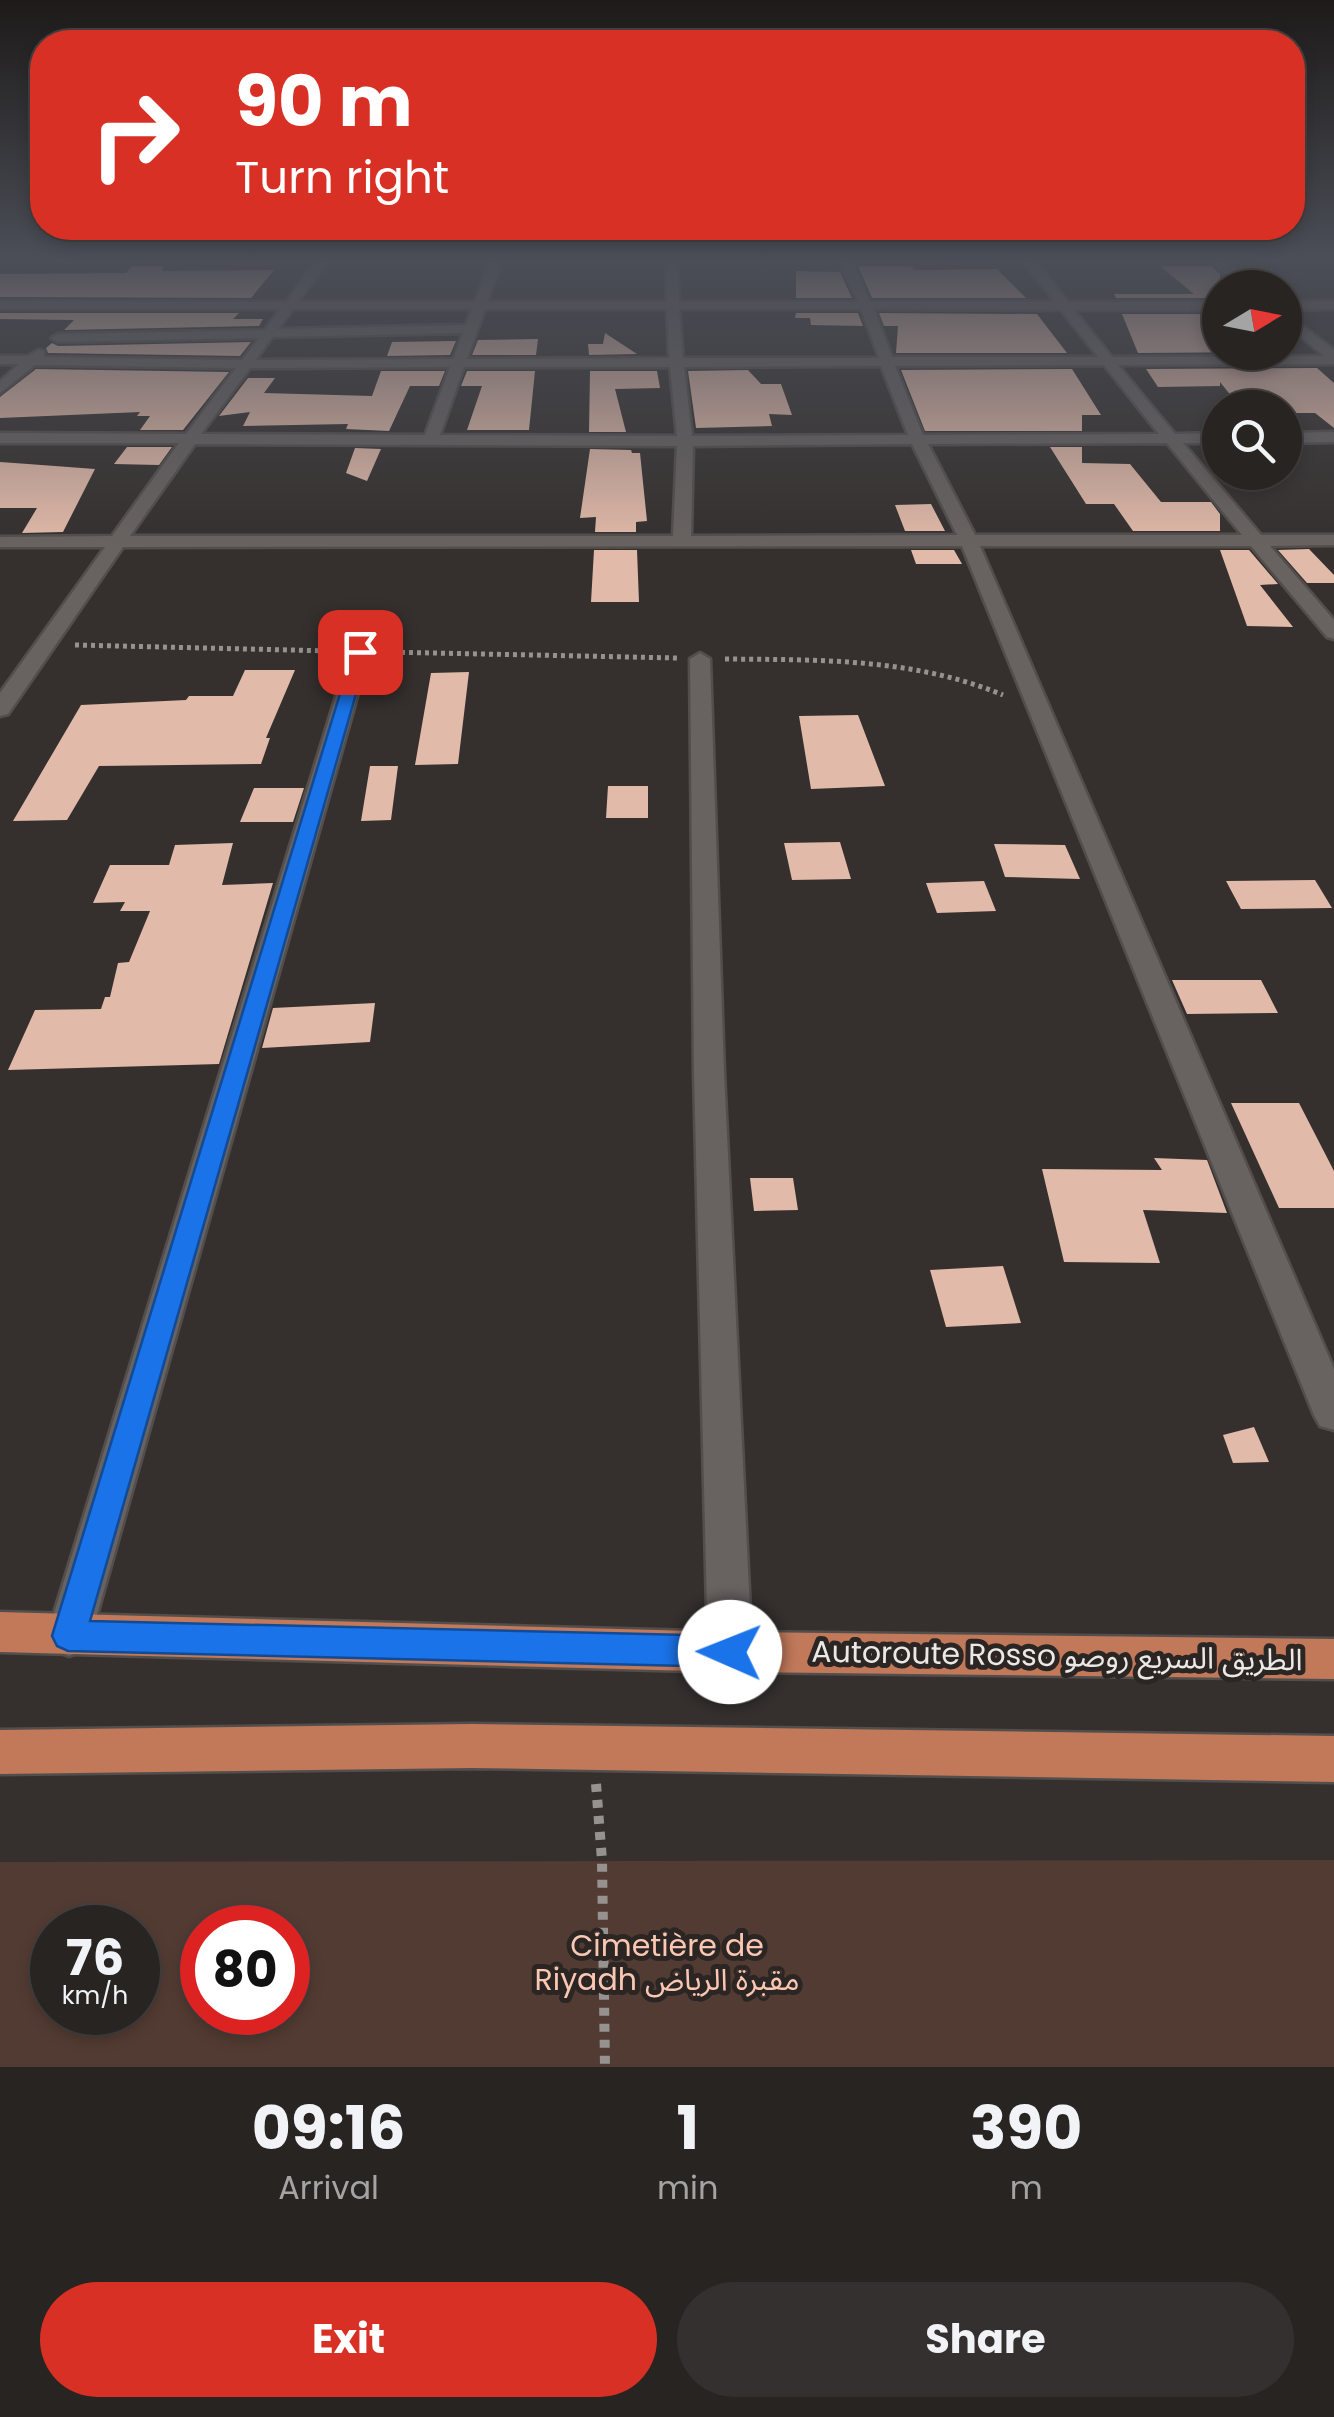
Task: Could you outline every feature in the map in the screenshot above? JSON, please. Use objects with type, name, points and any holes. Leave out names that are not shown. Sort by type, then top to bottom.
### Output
[{"type":"highway","name":"Autoroute Rosso الطريق السريع روصو","points":[[0,1632],[730,1652],[1334,1660]]},
{"type":"highway","points":[[0,1752],[594,1748],[1334,1759]]},
{"type":"street","points":[[0,389],[40,352]]},
{"type":"street","points":[[0,709],[190,439],[256,352]]},
{"type":"street","points":[[431,439],[461,352]]},
{"type":"street","points":[[675,352],[685,441],[682,541]]},
{"type":"street","points":[[883,352],[917,439],[969,540],[1334,1415]]},
{"type":"street","points":[[1102,352],[1334,633]]},
{"type":"street","points":[[0,360],[247,364],[1334,358]]},
{"type":"street","points":[[0,438],[1202,438]]},
{"type":"street","points":[[1302,438],[1334,438]]},
{"type":"street","points":[[0,542],[1334,540]]},
{"type":"street","points":[[68,1636],[360,652]]},
{"type":"street","points":[[700,659],[730,1652]]},
{"type":"path","points":[[46,644],[871,662],[966,679],[1002,694],[1055,743]]},
{"type":"path","points":[[594,1748],[602,1860],[605,2067]]},
{"type":"green space","name":"Cimetière de Riyadh مقبرة الرياض","points":[[1334,1860],[1334,2067],[0,2067],[0,1862]]},
{"type":"building","points":[[48,352],[243,352],[240,356]]},
{"type":"building","points":[[388,352],[451,352],[450,355],[387,356]]},
{"type":"building","points":[[473,352],[536,352],[536,355]]},
{"type":"building","points":[[589,352],[637,354],[589,355]]},
{"type":"building","points":[[1067,352],[1067,353],[896,353]]},
{"type":"building","points":[[1317,368],[1334,383],[1334,428],[1315,413],[1302,413],[1302,390],[1226,390],[1220,382],[1220,386],[1158,387],[1146,369],[1302,370]]},
{"type":"building","points":[[36,369],[229,372],[183,430],[140,430],[150,416],[137,416],[140,412],[0,418],[0,397]]},
{"type":"building","points":[[1072,369],[1101,415],[1082,415],[1082,431],[925,431],[901,370]]},
{"type":"building","points":[[748,370],[761,384],[781,384],[792,415],[769,414],[772,426],[696,428],[688,371]]},
{"type":"building","points":[[381,371],[445,371],[439,386],[410,386],[389,431],[346,429],[348,424],[243,426],[250,412],[219,416],[248,378],[275,378],[264,393],[372,396]]},
{"type":"building","points":[[467,371],[535,371],[529,430],[467,430],[482,386],[461,386]]},
{"type":"building","points":[[590,371],[657,371],[660,388],[615,389],[626,432],[589,432]]},
{"type":"building","points":[[127,447],[172,447],[159,465],[114,464]]},
{"type":"building","points":[[1050,447],[1082,447],[1082,463],[1130,464],[1161,502],[1211,502],[1220,514],[1220,531],[1133,531],[1114,504],[1086,504]]},
{"type":"building","points":[[355,448],[381,449],[367,481],[346,473]]},
{"type":"building","points":[[590,449],[640,453],[647,521],[636,522],[636,532],[595,532],[596,517],[580,518]]},
{"type":"building","points":[[0,462],[95,469],[63,532],[22,533],[37,508],[0,508]]},
{"type":"building","points":[[931,504],[945,531],[905,531],[895,505]]},
{"type":"building","points":[[1309,549],[1334,575],[1334,583],[1307,583],[1278,550]]},
{"type":"building","points":[[594,550],[637,550],[639,602],[591,602]]},
{"type":"building","points":[[911,550],[954,550],[962,564],[916,564]]},
{"type":"building","points":[[1220,550],[1249,550],[1278,584],[1260,585],[1293,627],[1247,626]]},
{"type":"building","points":[[245,670],[295,670],[266,738],[270,738],[261,764],[99,766],[67,820],[13,821],[81,705],[233,696]]},
{"type":"building","points":[[469,672],[458,764],[415,765],[431,673]]},
{"type":"building","points":[[858,715],[885,786],[811,789],[799,716]]},
{"type":"building","points":[[370,766],[398,766],[391,820],[361,821]]},
{"type":"building","points":[[608,786],[648,786],[648,818],[606,818]]},
{"type":"building","points":[[254,788],[304,788],[293,822],[240,822]]},
{"type":"building","points":[[840,842],[851,879],[792,880],[784,843]]},
{"type":"building","points":[[233,843],[222,885],[273,883],[219,1064],[8,1070],[35,1010],[101,1009],[105,997],[110,997],[118,963],[129,962],[150,911],[120,911],[125,902],[93,903],[110,865],[169,865],[175,845]]},
{"type":"building","points":[[994,844],[1065,845],[1080,879],[1005,877]]},
{"type":"building","points":[[1315,880],[1332,908],[1241,909],[1226,881]]},
{"type":"building","points":[[984,881],[996,911],[937,913],[926,883]]},
{"type":"building","points":[[1172,980],[1261,980],[1278,1013],[1187,1014]]},
{"type":"building","points":[[375,1003],[370,1042],[262,1048],[273,1008]]},
{"type":"building","points":[[1231,1103],[1299,1103],[1334,1171],[1334,1208],[1279,1208]]},
{"type":"building","points":[[1154,1158],[1207,1160],[1227,1213],[1143,1210],[1160,1263],[1064,1262],[1042,1169],[1162,1170]]},
{"type":"building","points":[[750,1178],[793,1178],[798,1210],[754,1211]]},
{"type":"building","points":[[1003,1266],[1021,1323],[946,1327],[930,1270]]},
{"type":"building","points":[[1254,1427],[1269,1462],[1233,1463],[1223,1435]]},
{"type":"route","points":[[360,652],[68,1636],[730,1652]]}]
